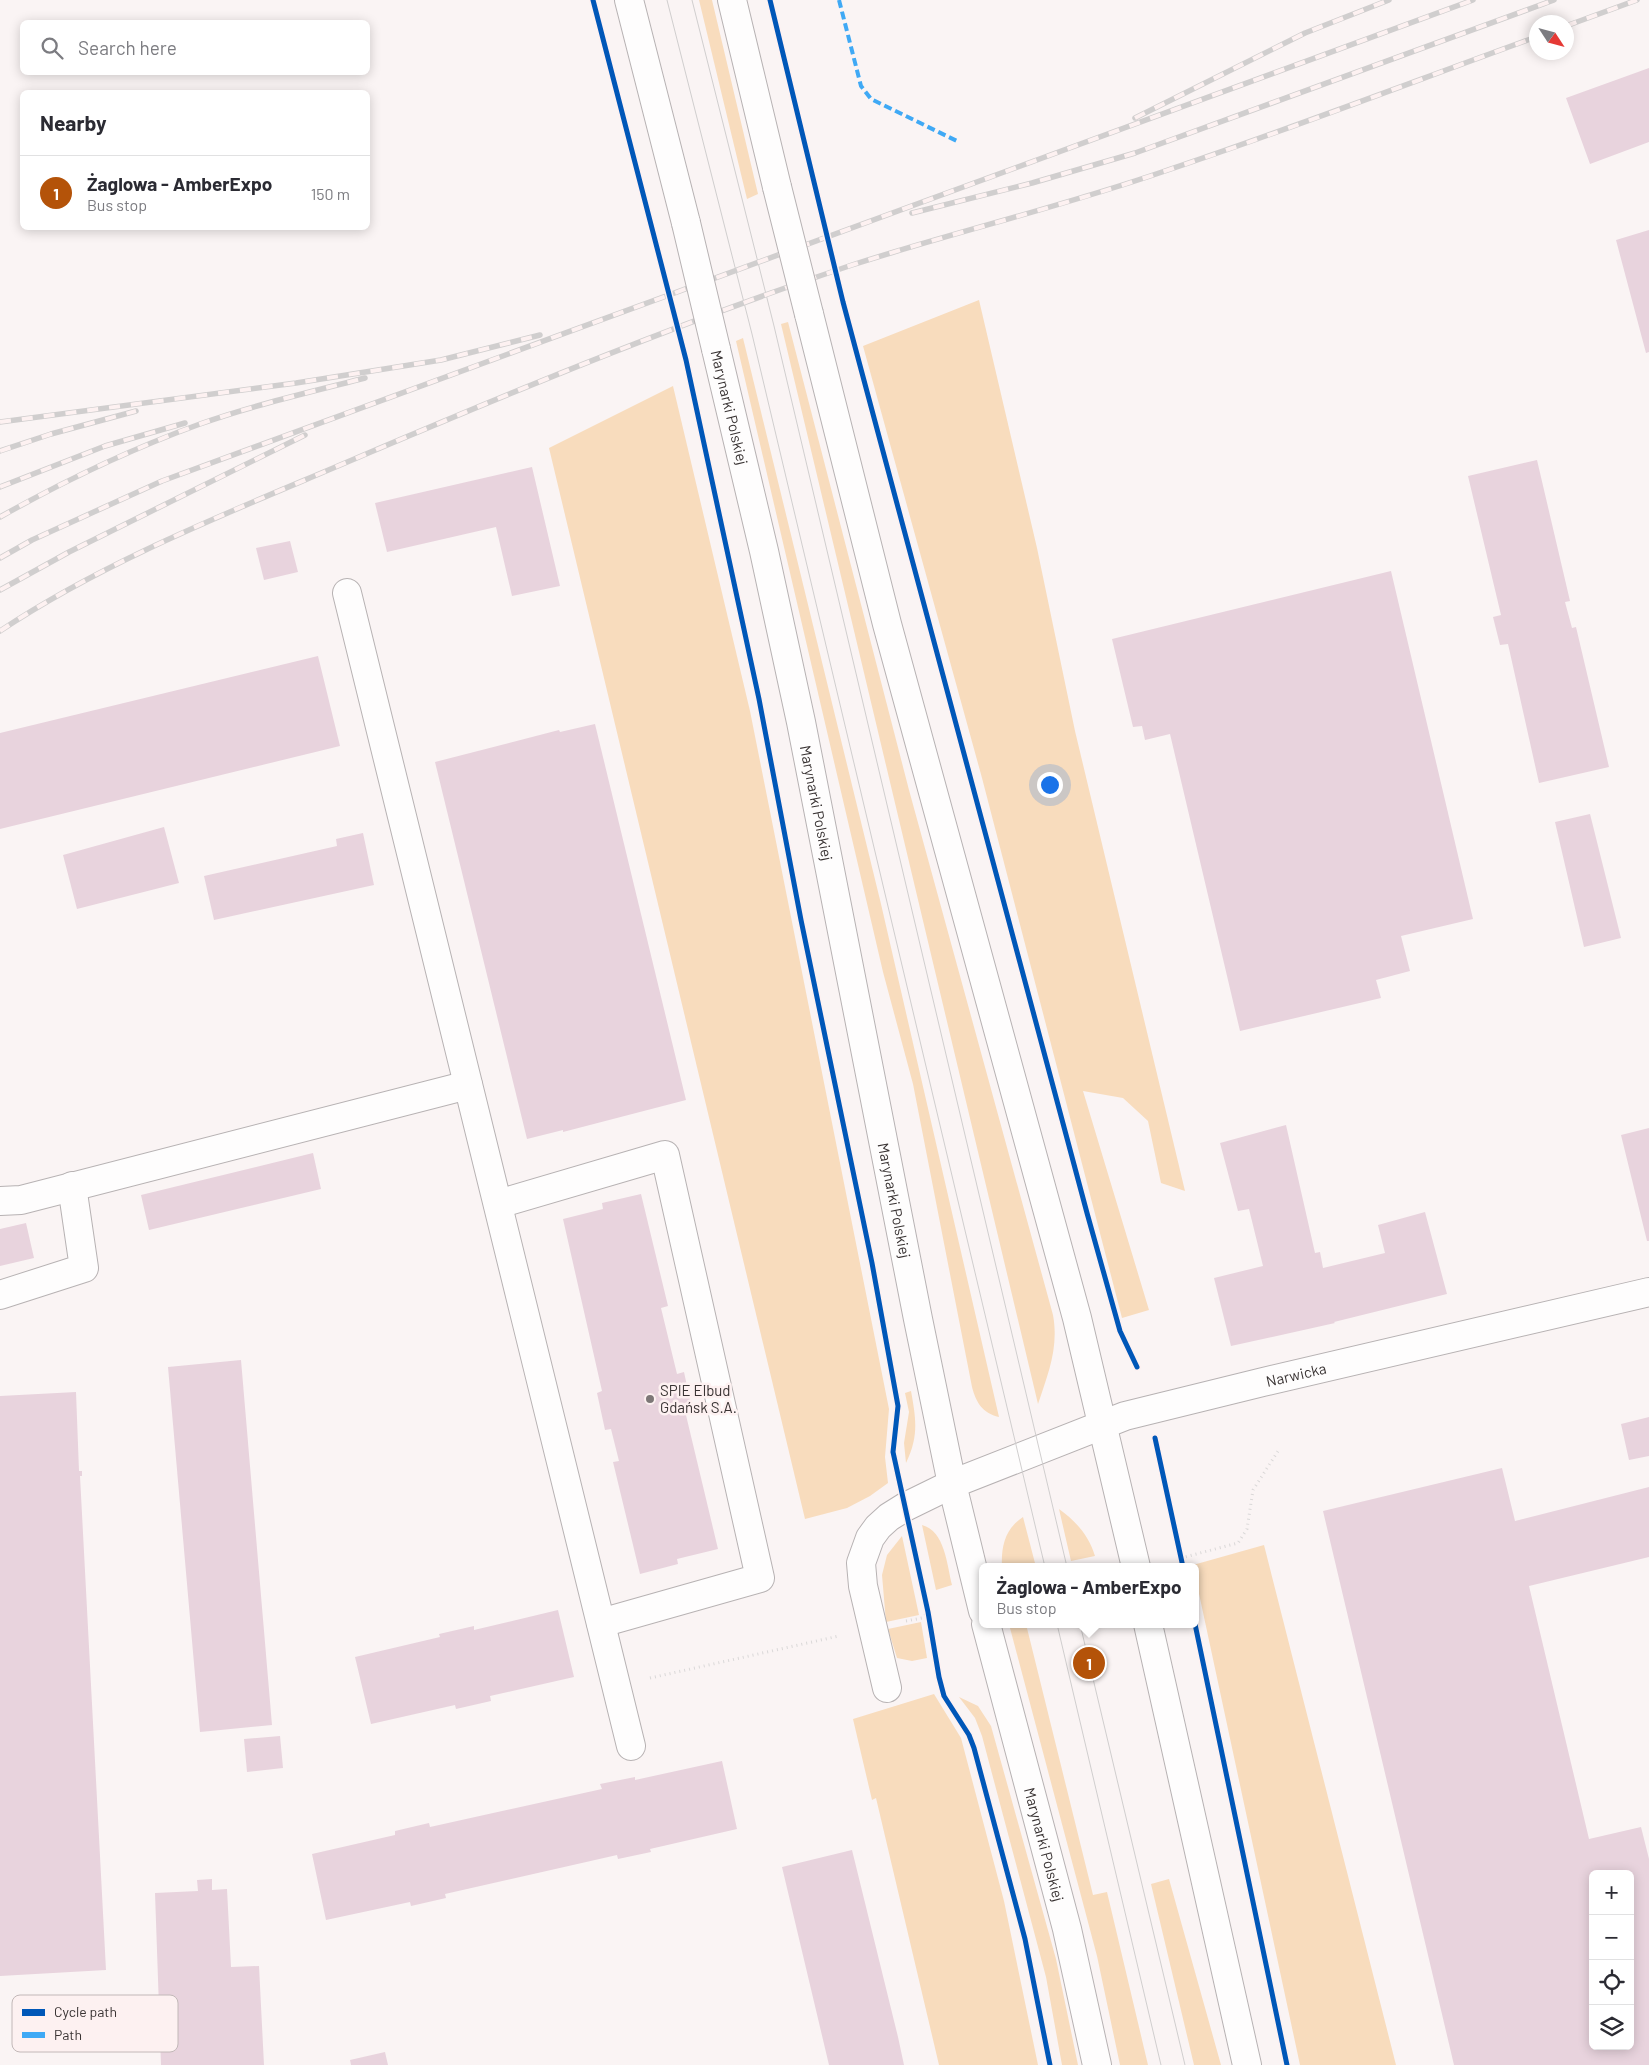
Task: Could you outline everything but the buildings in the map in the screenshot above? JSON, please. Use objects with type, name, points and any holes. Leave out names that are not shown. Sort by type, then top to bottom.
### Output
[{"type":"main road","name":"Marynarki Polskiej","points":[[629,0],[686,223],[764,551],[801,722],[952,1484],[979,1595]]},
{"type":"main road","points":[[732,0],[887,624],[1050,1214],[1103,1423],[1135,1563]]},
{"type":"main road","points":[[347,593],[631,1746]]},
{"type":"main road","points":[[0,1201],[21,1200],[468,1085]]},
{"type":"main road","points":[[498,1204],[665,1155],[760,1578],[601,1622]]},
{"type":"main road","points":[[0,1294],[84,1268],[72,1186]]},
{"type":"main road","name":"Narwicka","points":[[887,1688],[861,1574],[864,1551],[870,1538],[888,1517],[905,1506],[952,1484],[1103,1423],[1148,1409],[1649,1292]]},
{"type":"main road","name":"Marynarki Polskiej","points":[[987,1628],[1066,1929],[1097,2065]]},
{"type":"main road","points":[[1149,1628],[1247,2065]]},
{"type":"path","points":[[1181,1558],[1238,1543],[1247,1529],[1253,1490],[1280,1448]]},
{"type":"path","points":[[616,1686],[922,1618],[928,1612]]},
{"type":"shaded area","points":[[699,0],[712,0],[758,194],[747,199]]},
{"type":"shaded area","points":[[979,300],[1037,548],[1075,731],[1185,1191],[1161,1183],[1148,1121],[1123,1098],[1083,1091],[1149,1310],[1122,1318],[982,778],[863,346]]},
{"type":"shaded area","points":[[788,322],[909,790],[1053,1315],[1054,1349],[1038,1404],[781,324]]},
{"type":"shaded area","points":[[743,338],[881,904],[999,1417],[984,1410],[972,1387],[913,1084],[883,972],[736,341]]},
{"type":"shaded area","points":[[673,386],[750,711],[889,1409],[885,1457],[888,1483],[870,1496],[847,1508],[805,1519],[549,448]]},
{"type":"shaded area","points":[[911,1391],[915,1436],[906,1463],[904,1443],[909,1412],[905,1393]]},
{"type":"shaded area","points":[[1059,1509],[1081,1530],[1095,1556],[1071,1561]]},
{"type":"shaded area","points":[[1023,1517],[1035,1563],[1002,1563],[1005,1539]]},
{"type":"shaded area","points":[[922,1525],[930,1528],[940,1541],[952,1585],[936,1590]]},
{"type":"shaded area","points":[[902,1536],[919,1615],[886,1622],[882,1575],[887,1555]]},
{"type":"shaded area","points":[[1264,1545],[1396,2065],[1300,2065],[1199,1594],[1199,1563]]},
{"type":"shaded area","points":[[921,1622],[927,1658],[912,1661],[897,1658],[888,1629]]},
{"type":"shaded area","points":[[1010,1628],[1027,1628],[1093,1895],[1107,1892],[1148,2065],[1120,2065],[1097,1956]]},
{"type":"shaded area","points":[[934,1694],[961,1738],[1004,1901],[1038,2065],[939,2065],[876,1798],[872,1800],[853,1719]]},
{"type":"shaded area","points":[[959,1697],[978,1706],[991,1726],[1056,1959],[1078,2065],[1062,2065],[1046,1977],[982,1736],[975,1718]]},
{"type":"shaded area","points":[[1169,1879],[1221,2065],[1194,2065],[1151,1884]]},
{"type":"tram line","points":[[667,0],[752,334],[1044,1563]]},
{"type":"tram line","points":[[692,0],[774,326],[1066,1563]]},
{"type":"tram line","points":[[1058,1628],[1161,2065]]},
{"type":"tram line","points":[[1081,1628],[1185,2065]]},
{"type":"railway","points":[[1135,118],[1305,33],[1389,0]]},
{"type":"railway","points":[[0,558],[32,540],[162,481],[1473,0]]},
{"type":"railway","points":[[912,213],[1032,183],[1135,153],[1554,0]]},
{"type":"railway","points":[[1574,23],[1637,0]]},
{"type":"railway","points":[[0,631],[43,604],[87,580],[132,556],[178,535],[486,404],[668,331],[852,265],[1124,185],[1303,123],[1529,40]]},
{"type":"railway","points":[[0,422],[296,383],[441,360],[540,335]]},
{"type":"railway","points":[[0,517],[98,466],[200,424],[282,399],[365,378]]},
{"type":"railway","points":[[0,451],[51,434],[136,411]]},
{"type":"railway","points":[[0,487],[105,446],[185,423]]},
{"type":"railway","points":[[0,590],[69,552],[305,435]]},
{"type":"marked path","points":[[839,0],[861,86],[871,99],[959,142]]},
{"type":"cycle path","points":[[593,0],[686,360],[759,699],[801,920],[872,1263],[898,1406],[893,1452],[928,1612],[939,1677],[944,1696],[969,1735],[974,1748],[1025,1939],[1050,2065]]},
{"type":"cycle path","points":[[770,0],[843,302],[1087,1213],[1120,1331],[1137,1367]]},
{"type":"cycle path","points":[[1155,1438],[1182,1563]]},
{"type":"cycle path","points":[[1196,1628],[1287,2065]]},
{"type":"place","name":"SPIE Elbud Gdańsk S.A.","points":[[650,1399]]},
{"type":"place","name":"Żaglowa - AmberExpo","points":[[1089,1663]]}]
